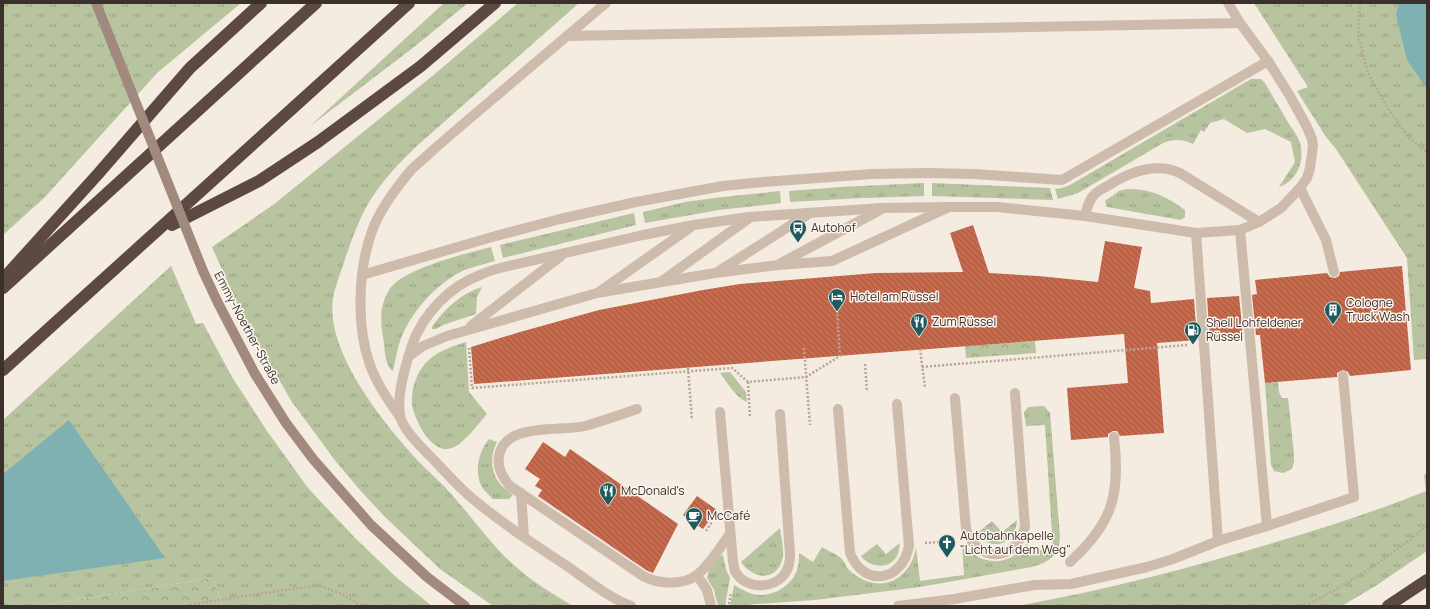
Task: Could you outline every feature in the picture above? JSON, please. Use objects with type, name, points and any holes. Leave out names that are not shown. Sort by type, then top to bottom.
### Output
[{"type":"highway","points":[[3,278],[98,174],[190,68],[261,3]]},
{"type":"highway","points":[[3,288],[316,3]]},
{"type":"highway","points":[[3,370],[409,3]]},
{"type":"highway","points":[[153,234],[253,184],[294,159],[325,138],[421,66],[495,3]]},
{"type":"highway","points":[[1388,606],[1427,580]]},
{"type":"street","name":"Emmy-Noether-Straße","points":[[96,3],[203,271],[218,304],[255,374],[286,423],[313,459],[371,525],[427,577],[465,606]]},
{"type":"lane","points":[[606,3],[446,138],[412,170],[379,215],[372,231],[362,275],[360,307],[361,327],[366,354],[383,393],[412,437],[473,499],[524,537],[608,594],[631,606]]},
{"type":"lane","points":[[401,419],[400,396],[402,380],[408,357],[420,328],[439,302],[459,286],[479,275],[500,268],[564,253],[694,225],[749,217],[882,208],[1004,208],[1085,216],[1196,233],[1240,230],[1259,222],[1281,208],[1300,188],[1307,178],[1312,164],[1312,139],[1298,111],[1268,61],[1240,23],[1228,3]]},
{"type":"lane","points":[[567,36],[1240,23]]},
{"type":"lane","points":[[362,275],[560,219],[636,202],[723,186],[872,174],[919,173],[974,174],[1062,180],[1268,61]]},
{"type":"lane","points":[[1085,216],[1088,204],[1096,193],[1127,174],[1138,171],[1165,168],[1180,173],[1259,222]]},
{"type":"lane","points":[[1300,188],[1326,240],[1334,272]]},
{"type":"lane","points":[[408,357],[433,341],[467,329],[597,293],[715,273],[778,265],[832,261],[950,207]]},
{"type":"lane","points":[[778,265],[882,208]]},
{"type":"lane","points":[[715,273],[812,212]]},
{"type":"lane","points":[[659,283],[749,217]]},
{"type":"lane","points":[[597,293],[694,225]]},
{"type":"lane","points":[[1240,230],[1267,526]]},
{"type":"lane","points":[[1196,233],[1218,541]]},
{"type":"lane","points":[[467,329],[564,253]]},
{"type":"lane","points":[[898,606],[954,599],[1035,585],[1071,584],[1148,567],[1173,559],[1218,541],[1354,497],[1343,376]]},
{"type":"lane","points":[[955,398],[966,529],[974,546],[982,551],[992,554],[1001,554],[1010,550],[1017,544],[1023,537],[1025,528],[1015,394]]},
{"type":"lane","points":[[838,409],[850,553],[853,562],[860,570],[877,576],[887,575],[896,571],[907,556],[908,544],[897,404]]},
{"type":"lane","points":[[637,409],[584,426],[528,432],[513,436],[504,442],[499,454],[499,467],[504,480],[521,493],[650,579],[656,581],[671,582],[686,580],[697,575],[730,534]]},
{"type":"lane","points":[[720,412],[730,534],[735,572],[742,579],[751,584],[761,586],[770,585],[779,580],[786,573],[790,564],[780,414]]},
{"type":"lane","points":[[1070,562],[1086,547],[1100,530],[1114,499],[1116,461],[1114,437]]},
{"type":"lane","points":[[521,493],[524,537]]},
{"type":"lane","points":[[697,575],[707,590],[711,606]]},
{"type":"path","points":[[1360,3],[1358,35],[1368,73],[1388,109],[1410,139],[1427,152]]},
{"type":"path","points":[[748,382],[806,377],[840,356],[837,312]]},
{"type":"path","points":[[467,329],[472,388],[688,369],[732,368],[748,382],[750,417]]},
{"type":"path","points":[[922,367],[1203,344]]},
{"type":"path","points":[[804,348],[810,425]]},
{"type":"path","points":[[920,349],[925,388]]},
{"type":"path","points":[[866,364],[867,392]]},
{"type":"path","points":[[688,369],[692,420]]},
{"type":"path","points":[[1306,606],[1341,587],[1408,542],[1427,525]]},
{"type":"path","points":[[908,544],[970,540]]},
{"type":"path","points":[[186,606],[318,585],[342,594],[362,606]]},
{"type":"green space","points":[[3,3],[241,3],[157,73],[45,197],[3,235]]},
{"type":"green space","points":[[444,3],[468,3],[414,47],[309,127]]},
{"type":"green space","points":[[518,3],[579,3],[419,144],[377,190],[370,200],[357,226],[337,283],[333,299],[333,320],[339,343],[348,365],[361,388],[392,431],[422,465],[449,491],[489,540],[505,557],[535,582],[573,606],[493,606],[440,569],[384,516],[337,463],[292,402],[245,321],[212,247],[273,205],[436,73]]},
{"type":"green space","points":[[1254,3],[1427,3],[1427,359],[1414,360],[1407,258],[1297,91],[1308,87]]},
{"type":"green space","points":[[1251,79],[1261,79],[1265,83],[1297,135],[1300,143],[1301,157],[1298,170],[1291,180],[1285,184],[1279,187],[1295,162],[1291,142],[1265,129],[1247,133],[1224,119],[1210,123],[1204,132],[1201,130],[1193,144],[1178,140],[1163,143],[1078,193],[1058,199],[1055,189],[1070,185]]},
{"type":"green space","points":[[924,183],[924,196],[790,202],[789,191]]},
{"type":"green space","points":[[932,183],[1050,188],[1053,200],[932,196]]},
{"type":"green space","points":[[1127,189],[1144,190],[1158,194],[1185,210],[1185,217],[1181,220],[1107,207],[1105,201],[1119,191]]},
{"type":"green space","points":[[780,191],[781,203],[719,210],[645,223],[643,212],[685,202]]},
{"type":"green space","points":[[634,213],[636,225],[503,258],[500,245]]},
{"type":"green space","points":[[491,247],[495,261],[462,271],[436,289],[421,305],[409,322],[400,341],[393,371],[386,360],[381,325],[382,307],[389,290],[396,282],[420,269]]},
{"type":"green space","points":[[171,266],[196,324],[203,323],[232,377],[267,431],[308,488],[356,539],[396,577],[432,606],[223,606],[212,578],[38,606],[3,606],[3,420]]},
{"type":"green space","points":[[482,287],[477,297],[476,314],[443,325],[436,329],[432,329],[437,320],[454,302],[467,293]]},
{"type":"green space","points":[[1035,341],[1036,353],[966,358],[965,346]]},
{"type":"green space","points":[[466,342],[469,392],[487,414],[471,433],[457,446],[445,449],[437,446],[431,441],[420,426],[413,410],[412,403],[414,384],[422,368],[430,359],[443,351]]},
{"type":"green space","points":[[730,372],[746,392],[747,402],[735,393],[720,373]]},
{"type":"green space","points":[[1278,382],[1279,392],[1282,398],[1288,398],[1294,454],[1292,469],[1283,473],[1274,471],[1271,465],[1265,383]]},
{"type":"green space","points":[[1044,406],[1050,413],[1060,537],[1058,549],[1048,560],[1032,567],[920,587],[815,600],[730,606],[734,585],[754,594],[761,595],[773,593],[784,587],[793,578],[798,566],[799,553],[813,562],[822,547],[841,558],[849,570],[856,576],[870,582],[880,583],[897,579],[904,573],[914,557],[916,547],[920,581],[964,575],[962,544],[978,557],[995,561],[1012,557],[1027,543],[1028,551],[1053,549],[1045,425],[1026,426],[1024,412],[1028,407]]},
{"type":"green space","points":[[489,439],[497,442],[492,458],[493,470],[501,485],[513,495],[509,499],[493,499],[484,490],[479,478],[478,464],[482,450]]},
{"type":"green space","points":[[1427,473],[1427,551],[1377,585],[1342,606],[1017,606],[1115,586],[1244,552],[1333,525],[1426,491],[1424,475]]},
{"type":"green space","points":[[1017,520],[1016,529],[1008,540],[1002,543],[989,543],[982,540],[976,534],[992,521],[1002,532]]},
{"type":"green space","points":[[780,528],[783,552],[779,567],[775,572],[769,575],[757,575],[751,572],[741,562]]},
{"type":"green space","points":[[900,543],[897,556],[894,561],[889,564],[879,566],[874,565],[869,563],[861,556],[877,544],[886,554]]},
{"type":"green space","points":[[723,555],[726,570],[730,578],[725,606],[719,606],[714,590],[707,578],[712,564],[717,558]]},
{"type":"green space","points":[[212,578],[223,606],[38,606]]},
{"type":"water","points":[[1399,3],[1427,3],[1427,89],[1407,60],[1396,15]]},
{"type":"water","points":[[69,420],[165,558],[3,581],[3,474]]},
{"type":"building","points":[[973,225],[989,273],[1098,282],[1105,241],[1142,247],[1134,288],[1150,291],[1151,303],[1194,299],[1197,340],[1157,343],[1164,433],[1120,436],[1117,431],[1113,431],[1108,434],[1108,437],[1071,440],[1067,388],[1128,383],[1124,334],[474,384],[471,347],[599,310],[740,284],[876,273],[963,272],[950,233]]},
{"type":"building","name":"Cologne Truck Wash","points":[[1402,266],[1411,370],[1350,376],[1348,372],[1343,370],[1337,373],[1337,377],[1265,383],[1260,335],[1256,335],[1252,295],[1257,294],[1255,280],[1327,273],[1330,277],[1335,278],[1339,276],[1340,272]]},
{"type":"building","points":[[1239,296],[1243,336],[1210,339],[1207,298]]},
{"type":"building","points":[[543,442],[565,457],[570,449],[678,524],[653,573],[646,570],[538,496],[542,490],[535,486],[540,479],[525,469]]},
{"type":"building","points":[[697,496],[717,510],[703,529],[683,515]]},
{"type":"place","name":"Autohof","points":[[798,243]]},
{"type":"place","name":"Hotel am Rüssel","points":[[837,312]]},
{"type":"place","name":"Cologne Truck Wash","points":[[1333,325]]},
{"type":"place","name":"Zum Rüssel","points":[[919,337]]},
{"type":"place","name":"Shell Lohfeldener Rüssel","points":[[1193,345]]},
{"type":"place","name":"McDonald's","points":[[608,506]]},
{"type":"place","name":"McCafé","points":[[694,531]]},
{"type":"place","name":"Autobahnkapelle \"Licht auf dem Weg\"","points":[[947,558]]}]
